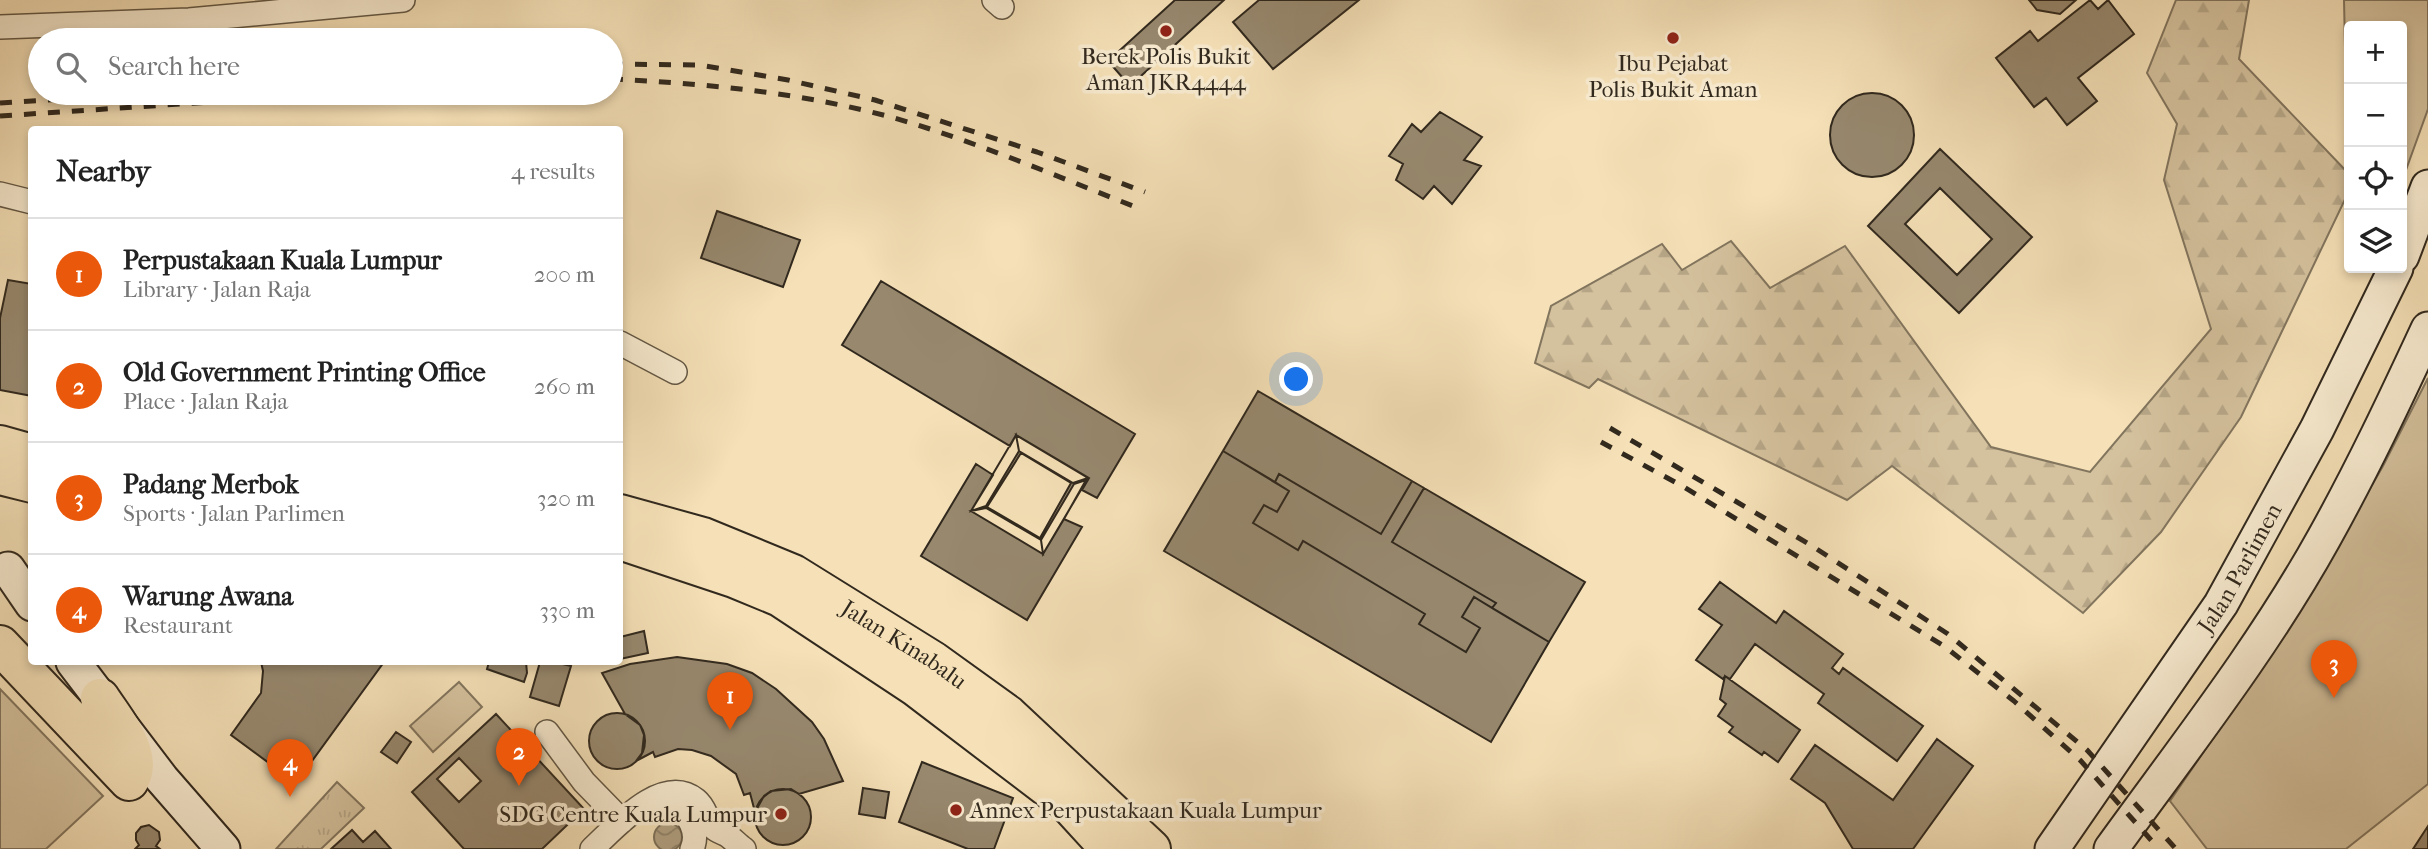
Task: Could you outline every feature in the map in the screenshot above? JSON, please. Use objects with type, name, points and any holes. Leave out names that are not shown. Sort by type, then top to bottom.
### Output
[{"type":"highway","points":[[0,445],[28,453]]},
{"type":"highway","points":[[0,475],[28,481]]},
{"type":"highway","name":"Jalan Kinabalu","points":[[623,515],[703,537],[793,574],[933,661],[1009,715],[1151,848]]},
{"type":"highway","name":"Jalan Kinabalu","points":[[623,541],[734,578],[780,597],[916,687],[1067,802]]},
{"type":"highway","points":[[0,645],[129,781],[134,773],[135,763],[130,748],[100,698]]},
{"type":"highway","points":[[1067,802],[1097,849]]},
{"type":"highway","points":[[1067,802],[1110,849]]},
{"type":"street","points":[[0,27],[189,20],[403,0]]},
{"type":"street","points":[[2407,243],[2428,187]]},
{"type":"street","points":[[0,194],[28,201]]},
{"type":"street","name":"Jalan Parlimen","points":[[2052,849],[2221,604],[2317,429],[2394,273]]},
{"type":"street","points":[[2111,849],[2244,666],[2323,540],[2371,450],[2428,329]]},
{"type":"street","points":[[623,345],[675,372]]},
{"type":"street","points":[[8,569],[28,598]]},
{"type":"street","points":[[75,665],[162,779],[223,849]]},
{"type":"street","points":[[547,732],[584,782],[631,813],[671,807],[682,812],[694,829],[692,849]]},
{"type":"street","points":[[592,849],[631,813],[667,793],[687,794],[697,801],[706,811],[711,824],[744,849]]},
{"type":"green space","points":[[2176,0],[2249,0],[2239,59],[2344,169],[2344,201],[2241,417],[2161,532],[2083,613],[1892,466],[1847,500],[1598,379],[1589,388],[1535,363],[1551,306],[1662,244],[1682,270],[1731,241],[1770,288],[1845,246],[1991,447],[2090,472],[2211,329],[2164,180],[2177,124],[2147,73]]},
{"type":"green space","points":[[2344,0],[2428,0],[2428,109],[2407,167],[2407,21],[2344,21]]},
{"type":"green space","points":[[2428,378],[2428,784],[2346,849],[2207,849],[2170,801],[2300,611],[2383,466]]},
{"type":"green space","points":[[459,682],[482,707],[433,752],[410,726]]},
{"type":"green space","points":[[0,689],[103,796],[46,849],[0,849]]},
{"type":"green space","points":[[337,782],[364,808],[321,849],[276,849]]},
{"type":"water","points":[[663,824],[673,824],[681,832],[681,842],[673,850],[663,850],[655,842],[655,832]]},
{"type":"building","name":"Berek Polis Bukit Aman JKR4444","points":[[1175,0],[1224,0],[1130,86],[1108,61]]},
{"type":"building","points":[[1259,0],[1359,0],[1273,69],[1233,22]]},
{"type":"building","points":[[2029,0],[2076,0],[2060,14],[2037,10]]},
{"type":"building","points":[[2090,0],[2098,9],[2108,0],[2134,34],[2078,78],[2097,101],[2067,125],[2046,98],[2034,107],[1996,58],[2030,31],[2038,41]]},
{"type":"building","points":[[1872,93],[1888,96],[1902,105],[1911,119],[1914,135],[1911,151],[1902,165],[1888,174],[1872,177],[1856,174],[1842,165],[1833,151],[1830,135],[1833,119],[1842,105],[1856,96]]},
{"type":"building","points":[[1440,112],[1482,137],[1464,160],[1481,166],[1452,204],[1434,186],[1423,199],[1396,180],[1403,164],[1389,156],[1412,124],[1421,132]]},
{"type":"building","points":[[1940,149],[2032,237],[1959,313],[1868,226]],"holes":[[[1940,188],[1992,239],[1957,275],[1905,224]]]},
{"type":"building","points":[[717,211],[800,240],[783,287],[701,258]]},
{"type":"building","points":[[8,280],[28,283],[28,395],[0,390],[0,318]]},
{"type":"building","points":[[881,281],[1135,434],[1097,498],[1082,490],[1089,478],[1016,435],[1010,446],[842,345]]},
{"type":"building","points":[[1258,391],[1412,481],[1381,534],[1279,474],[1275,482],[1223,451]]},
{"type":"building","points":[[1016,435],[1088,478],[1073,483],[1019,451]]},
{"type":"building","points":[[1016,435],[1019,451],[986,506],[971,511]]},
{"type":"building","points":[[1016,435],[1088,478],[1043,554],[971,511]]},
{"type":"building","points":[[1223,451],[1289,491],[1277,512],[1264,505],[1253,523],[1298,550],[1303,541],[1425,614],[1419,624],[1466,652],[1480,628],[1462,617],[1474,597],[1549,642],[1491,742],[1164,551]]},
{"type":"building","points":[[1021,453],[1071,483],[1040,538],[987,507]]},
{"type":"building","points":[[976,464],[993,475],[971,511],[1043,554],[1064,519],[1082,527],[1027,620],[921,556]]},
{"type":"building","points":[[1279,474],[1381,534],[1412,481],[1424,488],[1392,542],[1496,603],[1492,608],[1474,597],[1462,617],[1480,628],[1466,652],[1419,624],[1425,614],[1303,541],[1298,550],[1253,523],[1264,505],[1277,512],[1289,491],[1275,482]]},
{"type":"building","points":[[1086,480],[1043,554],[1041,540],[1074,484]]},
{"type":"building","points":[[1424,488],[1585,582],[1549,642],[1492,608],[1496,603],[1392,542]]},
{"type":"building","points":[[986,508],[1041,540],[1043,554],[971,511]]},
{"type":"building","points":[[1720,582],[1776,623],[1784,611],[1843,654],[1832,668],[1839,674],[1843,668],[1923,726],[1897,761],[1818,703],[1824,694],[1755,644],[1730,679],[1725,676],[1723,679],[1696,660],[1722,625],[1699,609]]},
{"type":"building","points":[[644,631],[648,653],[623,658],[623,636]]},
{"type":"building","points":[[677,657],[727,664],[752,673],[776,689],[812,722],[824,739],[843,781],[799,794],[791,789],[771,791],[764,796],[755,812],[750,793],[744,795],[736,774],[711,756],[678,749],[655,757],[653,752],[636,761],[642,753],[644,735],[640,725],[625,714],[602,673],[630,664]]},
{"type":"building","points":[[262,665],[382,665],[296,783],[231,735],[261,693]]},
{"type":"building","points":[[488,665],[526,665],[527,673],[524,682],[487,669]]},
{"type":"building","points":[[539,665],[571,666],[559,706],[530,697]]},
{"type":"building","points":[[1725,676],[1800,730],[1778,762],[1764,752],[1762,755],[1729,732],[1733,727],[1718,716],[1726,704],[1720,699]]},
{"type":"building","points":[[617,713],[628,715],[637,721],[643,730],[643,752],[637,761],[628,767],[617,769],[606,767],[597,761],[591,752],[589,741],[591,730],[597,721],[606,715]]},
{"type":"building","points":[[496,714],[584,809],[542,849],[464,849],[412,792]],"holes":[[[459,758],[481,781],[459,802],[437,779]]]},
{"type":"building","points":[[396,732],[411,742],[397,763],[381,752]]},
{"type":"building","points":[[1937,739],[1973,766],[1913,849],[1853,849],[1825,803],[1791,779],[1815,745],[1893,800]]},
{"type":"building","name":"Annex Perpustakaan Kuala Lumpur","points":[[922,762],[1013,798],[994,849],[968,849],[899,822]]},
{"type":"building","points":[[863,788],[889,792],[885,818],[859,814]]},
{"type":"building","points":[[783,789],[794,791],[803,797],[809,806],[809,828],[803,837],[794,843],[783,845],[772,843],[763,837],[757,828],[755,817],[757,806],[763,797],[772,791]]},
{"type":"building","points":[[149,825],[159,832],[160,840],[156,846],[160,849],[135,849],[139,845],[136,833],[141,827]]},
{"type":"building","points":[[2428,826],[2428,849],[2413,849]]},
{"type":"building","points":[[352,830],[363,842],[375,831],[391,849],[331,849]]},
{"type":"railway","points":[[623,64],[700,65],[788,80],[875,100],[1037,152],[1145,192]]},
{"type":"railway","points":[[623,80],[772,93],[892,117],[956,138],[1138,208]]},
{"type":"railway","points":[[0,103],[28,101]]},
{"type":"railway","points":[[0,116],[165,105]]},
{"type":"railway","points":[[1610,428],[1809,544],[1948,634],[2087,750],[2176,849]]},
{"type":"railway","points":[[1601,442],[1684,487],[1944,646],[2014,701],[2080,760],[2159,849]]},
{"type":"place","name":"Berek Polis Bukit Aman JKR4444","points":[[1166,31]]},
{"type":"place","name":"Ibu Pejabat Polis Bukit Aman","points":[[1673,38]]},
{"type":"place","name":"Padang Merbok","points":[[2334,698]]},
{"type":"place","name":"Perpustakaan Kuala Lumpur","points":[[730,730]]},
{"type":"place","name":"Old Government Printing Office","points":[[519,786]]},
{"type":"place","name":"Warung Awana","points":[[290,797]]},
{"type":"place","name":"Annex Perpustakaan Kuala Lumpur","points":[[956,810]]},
{"type":"place","name":"SDG Centre Kuala Lumpur","points":[[781,814]]}]
